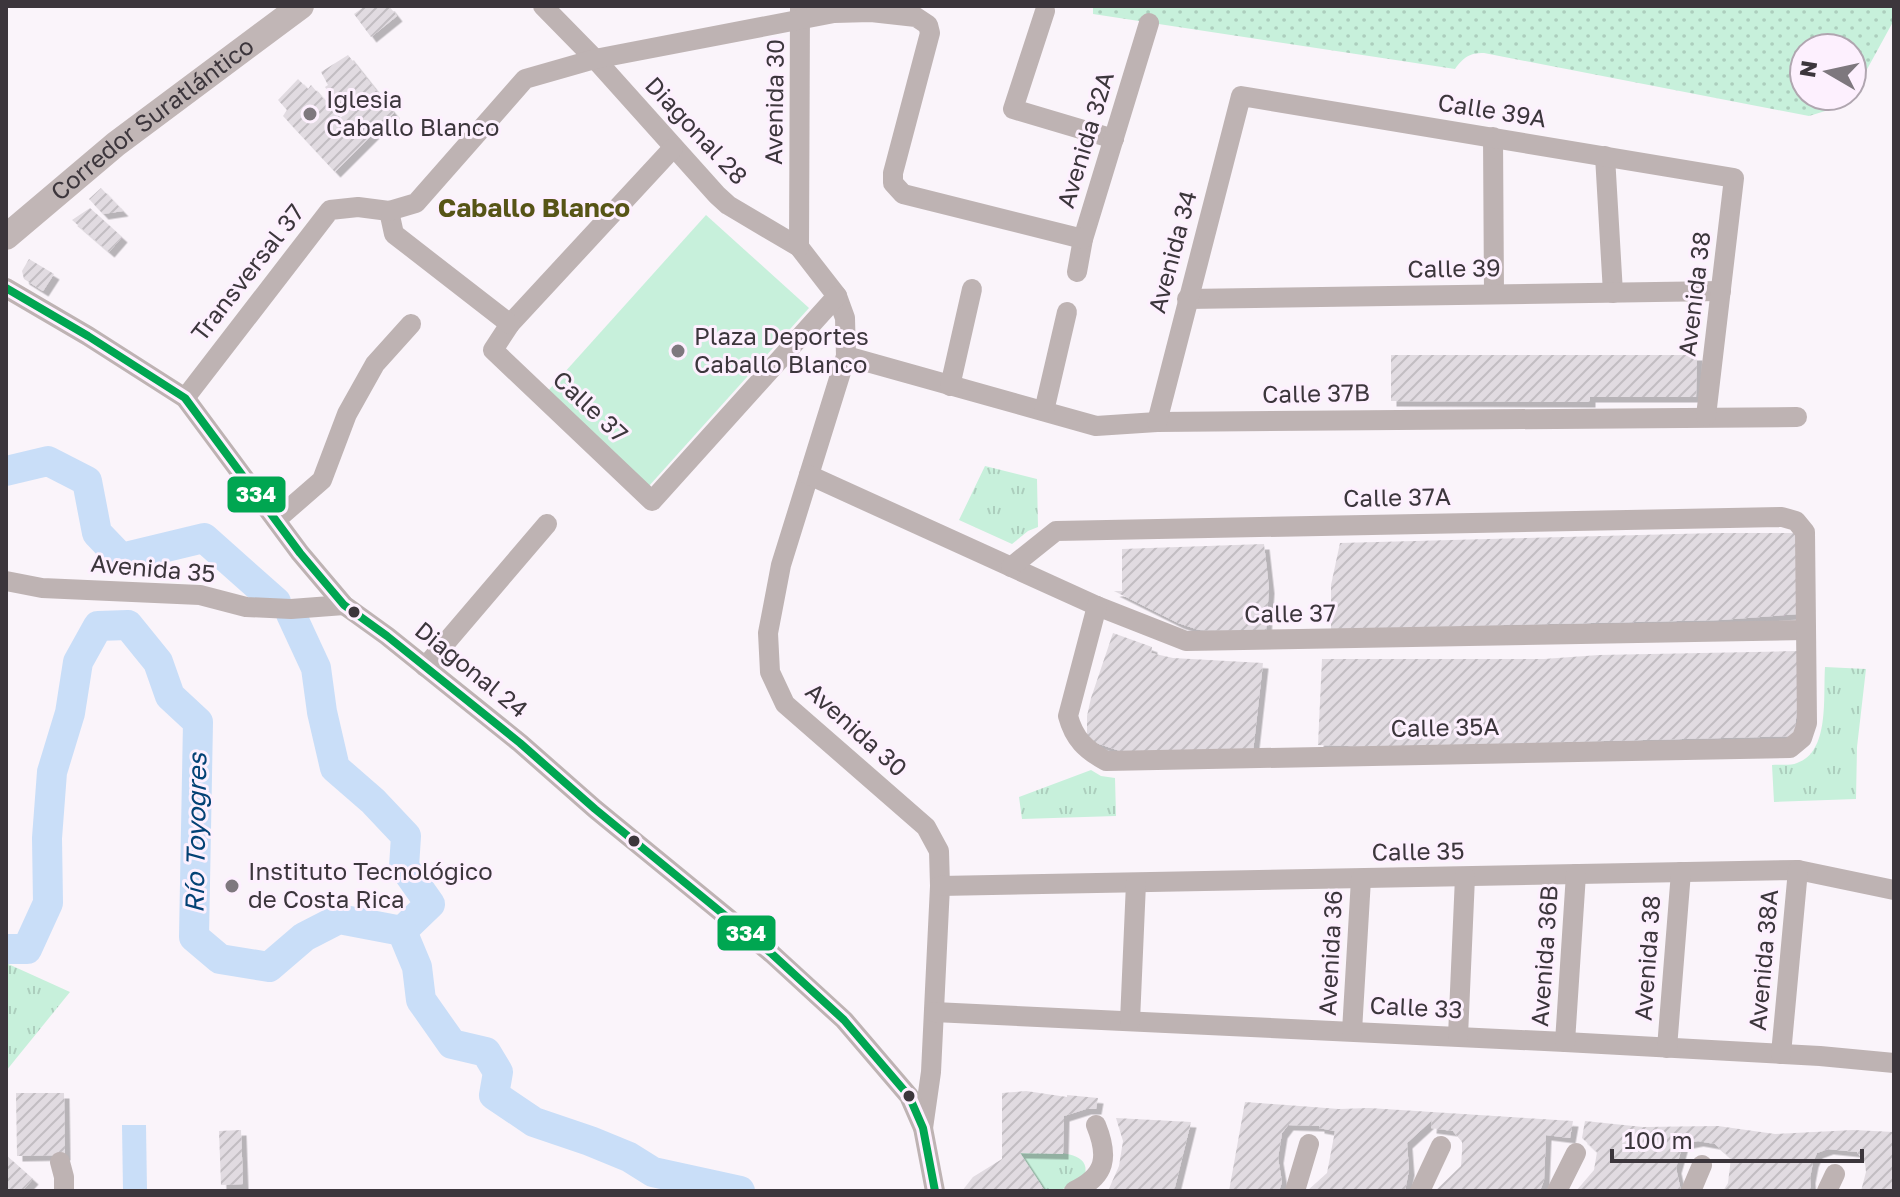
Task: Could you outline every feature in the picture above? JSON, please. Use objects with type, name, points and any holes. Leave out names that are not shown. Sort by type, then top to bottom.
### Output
[{"type":"main road","name":"Corredor Suratlántico","points":[[6,237],[116,144],[301,6]]},
{"type":"street","name":"Diagonal 28","points":[[543,6],[728,205],[799,247],[837,296],[845,318]]},
{"type":"street","points":[[1045,11],[1013,109],[1114,139]]},
{"type":"street","points":[[673,148],[510,324],[394,234],[389,211],[416,203],[525,79],[595,59],[801,12],[871,12],[922,20],[928,25],[930,33],[893,183],[903,194],[1083,239]]},
{"type":"street","name":"Avenida 30","points":[[799,247],[801,12]]},
{"type":"street","name":"Avenida 32A","points":[[1077,272],[1083,239],[1149,23]]},
{"type":"street","name":"Calle 39A","points":[[1241,96],[1734,178]]},
{"type":"street","name":"Avenida 34","points":[[1157,422],[1241,96]]},
{"type":"street","points":[[1493,137],[1494,294]]},
{"type":"street","points":[[1605,156],[1613,293]]},
{"type":"street","name":"Avenida 38","points":[[1706,416],[1734,178]]},
{"type":"street","name":"Transversal 37","points":[[185,398],[330,210],[358,207],[389,211]]},
{"type":"street","name":"Diagonal 24","points":[[6,288],[185,398],[344,605],[520,743],[595,809],[772,954],[844,1020],[909,1096],[923,1128]]},
{"type":"street","points":[[950,386],[972,289]]},
{"type":"street","name":"Calle 39","points":[[1187,299],[1721,291]]},
{"type":"street","name":"Calle 37","points":[[510,324],[493,350],[652,501],[837,296]]},
{"type":"street","points":[[1044,411],[1067,312]]},
{"type":"street","name":"Avenida 30","points":[[845,318],[846,356],[781,565],[768,633],[770,672],[785,704],[926,827],[939,851],[931,1072],[923,1128]]},
{"type":"street","points":[[276,520],[322,480],[347,414],[375,364],[411,324]]},
{"type":"street","name":"Calle 37B","points":[[846,356],[1096,426],[1157,422],[1797,417]]},
{"type":"street","name":"Calle 37","points":[[809,475],[1097,606],[1174,638],[1199,642],[1806,630]]},
{"type":"street","name":"Calle 37A","points":[[1011,567],[1056,531],[1782,517],[1796,521],[1805,532],[1806,630]]},
{"type":"street","points":[[425,667],[547,524]]},
{"type":"street","name":"Avenida 35","points":[[6,581],[42,588],[200,595],[246,607],[291,609],[344,605]]},
{"type":"street","name":"Calle 35A","points":[[1097,606],[1068,716],[1072,733],[1089,752],[1106,761],[1790,748],[1802,738],[1807,723],[1806,630]]},
{"type":"street","name":"Calle 35","points":[[940,886],[1798,870],[1894,890]]},
{"type":"street","name":"Avenida 38A","points":[[1781,1054],[1798,870]]},
{"type":"street","name":"Avenida 38","points":[[1667,1048],[1681,872]]},
{"type":"street","name":"Avenida 36B","points":[[1565,1042],[1576,874]]},
{"type":"street","points":[[1458,1036],[1465,877]]},
{"type":"street","name":"Avenida 36","points":[[1352,1031],[1361,879]]},
{"type":"street","points":[[1130,1021],[1136,883]]},
{"type":"street","name":"Calle 33","points":[[934,1012],[1458,1036],[1894,1063]]},
{"type":"street","points":[[1074,1191],[1087,1185],[1104,1162],[1104,1143],[1096,1125]]},
{"type":"street","points":[[923,1128],[935,1191]]},
{"type":"street","points":[[1295,1191],[1309,1144]]},
{"type":"street","points":[[1420,1191],[1441,1146]]},
{"type":"street","points":[[1557,1191],[1576,1153]]},
{"type":"street","points":[[60,1162],[64,1191]]},
{"type":"street","points":[[1691,1191],[1702,1165]]},
{"type":"green space","points":[[1093,6],[1894,6],[1894,20],[1868,67],[1868,32],[1788,32],[1788,112],[1484,53],[1467,56],[1455,69],[1093,14]]},
{"type":"green space","points":[[1788,112],[1822,112],[1809,116]]},
{"type":"green space","name":"Plaza Deportes Caballo Blanco","points":[[706,215],[809,308],[649,486],[546,393]]},
{"type":"green space","points":[[985,466],[1037,479],[1038,527],[1012,544],[959,520]]},
{"type":"green space","points":[[1825,667],[1866,669],[1857,747],[1856,799],[1774,802],[1772,765],[1794,764],[1808,757],[1820,736]]},
{"type":"green space","points":[[1091,770],[1101,776],[1115,778],[1116,816],[1022,819],[1019,797]]},
{"type":"green space","points":[[6,963],[70,992],[6,1071]]},
{"type":"green space","points":[[1052,1152],[1074,1156],[1086,1168],[1084,1178],[1059,1191],[1045,1191],[1020,1153]]},
{"type":"water","points":[[122,1125],[146,1125],[147,1191],[123,1191]]},
{"type":"building","points":[[365,6],[389,6],[397,16],[371,37],[354,14]]},
{"type":"building","name":"Iglesia Caballo Blanco","points":[[348,55],[394,113],[335,172],[283,116],[287,110],[278,100],[298,79],[308,89],[311,85],[340,118],[344,115],[325,87],[328,85],[321,72]]},
{"type":"building","points":[[101,188],[123,211],[103,214],[89,199]]},
{"type":"building","points":[[90,208],[122,237],[109,252],[72,220]]},
{"type":"building","points":[[29,259],[54,274],[43,291],[24,279],[22,271]]},
{"type":"building","points":[[1391,355],[1697,355],[1696,397],[1590,397],[1590,402],[1391,401]]},
{"type":"building","points":[[1797,533],[1798,614],[1720,620],[1331,629],[1331,585],[1340,543]]},
{"type":"building","points":[[1264,544],[1269,588],[1266,631],[1199,630],[1114,591],[1122,591],[1122,549]]},
{"type":"building","points":[[1113,633],[1152,647],[1151,653],[1173,658],[1263,663],[1253,752],[1123,752],[1087,740],[1091,698]]},
{"type":"building","points":[[1800,651],[1795,736],[1378,747],[1318,745],[1322,659],[1544,659]]},
{"type":"building","points":[[1026,1091],[1098,1098],[1096,1109],[1064,1116],[1063,1154],[1020,1153],[1045,1191],[962,1191],[973,1177],[1002,1159],[1002,1093]]},
{"type":"building","points":[[16,1093],[64,1093],[65,1155],[17,1156]]},
{"type":"building","points":[[1245,1102],[1573,1121],[1570,1138],[1546,1135],[1544,1180],[1540,1191],[1435,1191],[1461,1166],[1462,1142],[1453,1131],[1431,1128],[1432,1120],[1407,1143],[1409,1170],[1405,1191],[1307,1191],[1327,1173],[1335,1131],[1319,1126],[1288,1125],[1282,1133],[1278,1158],[1282,1182],[1279,1191],[1229,1191]]},
{"type":"building","points":[[1116,1118],[1191,1122],[1174,1191],[1108,1191],[1119,1166],[1123,1141]]},
{"type":"building","points":[[1585,1121],[1643,1127],[1718,1126],[1775,1134],[1853,1130],[1894,1132],[1894,1191],[1861,1191],[1866,1172],[1865,1163],[1857,1152],[1828,1149],[1817,1153],[1813,1162],[1811,1191],[1723,1191],[1728,1183],[1731,1158],[1715,1144],[1698,1141],[1683,1144],[1676,1168],[1681,1191],[1576,1191],[1594,1170],[1597,1152],[1582,1138]]},
{"type":"building","points":[[241,1130],[243,1184],[221,1185],[219,1131]]},
{"type":"building","points":[[6,1155],[33,1179],[22,1191],[6,1191]]},
{"type":"waterway","points":[[6,471],[48,461],[87,481],[97,533],[121,558],[204,538],[276,602]]},
{"type":"waterway","points":[[291,614],[316,668],[335,768],[373,801],[406,836],[404,867],[430,904],[402,931]]},
{"type":"waterway","name":"Río Toyogres","points":[[6,949],[27,949],[48,903],[47,838],[52,772],[70,713],[78,662],[98,626],[128,625],[158,662],[170,696],[198,722],[194,937],[220,959],[269,967],[304,937],[339,919],[402,931],[417,967],[421,1000],[452,1044],[486,1052],[498,1072],[494,1095],[534,1122],[629,1157],[653,1172],[740,1191]]},
{"type":"transit line","name":"334","points":[[6,288],[185,398],[300,553],[344,605],[520,743],[595,809],[772,954],[844,1020],[909,1096],[923,1128],[935,1191]]},
{"type":"place","name":"Iglesia Caballo Blanco","points":[[310,114]]},
{"type":"place","name":"Plaza Deportes Caballo Blanco","points":[[678,351]]},
{"type":"place","name":"Instituto Tecnológico de Costa Rica","points":[[232,886]]},
{"type":"district","name":"Caballo Blanco","points":[[534,208]]}]
